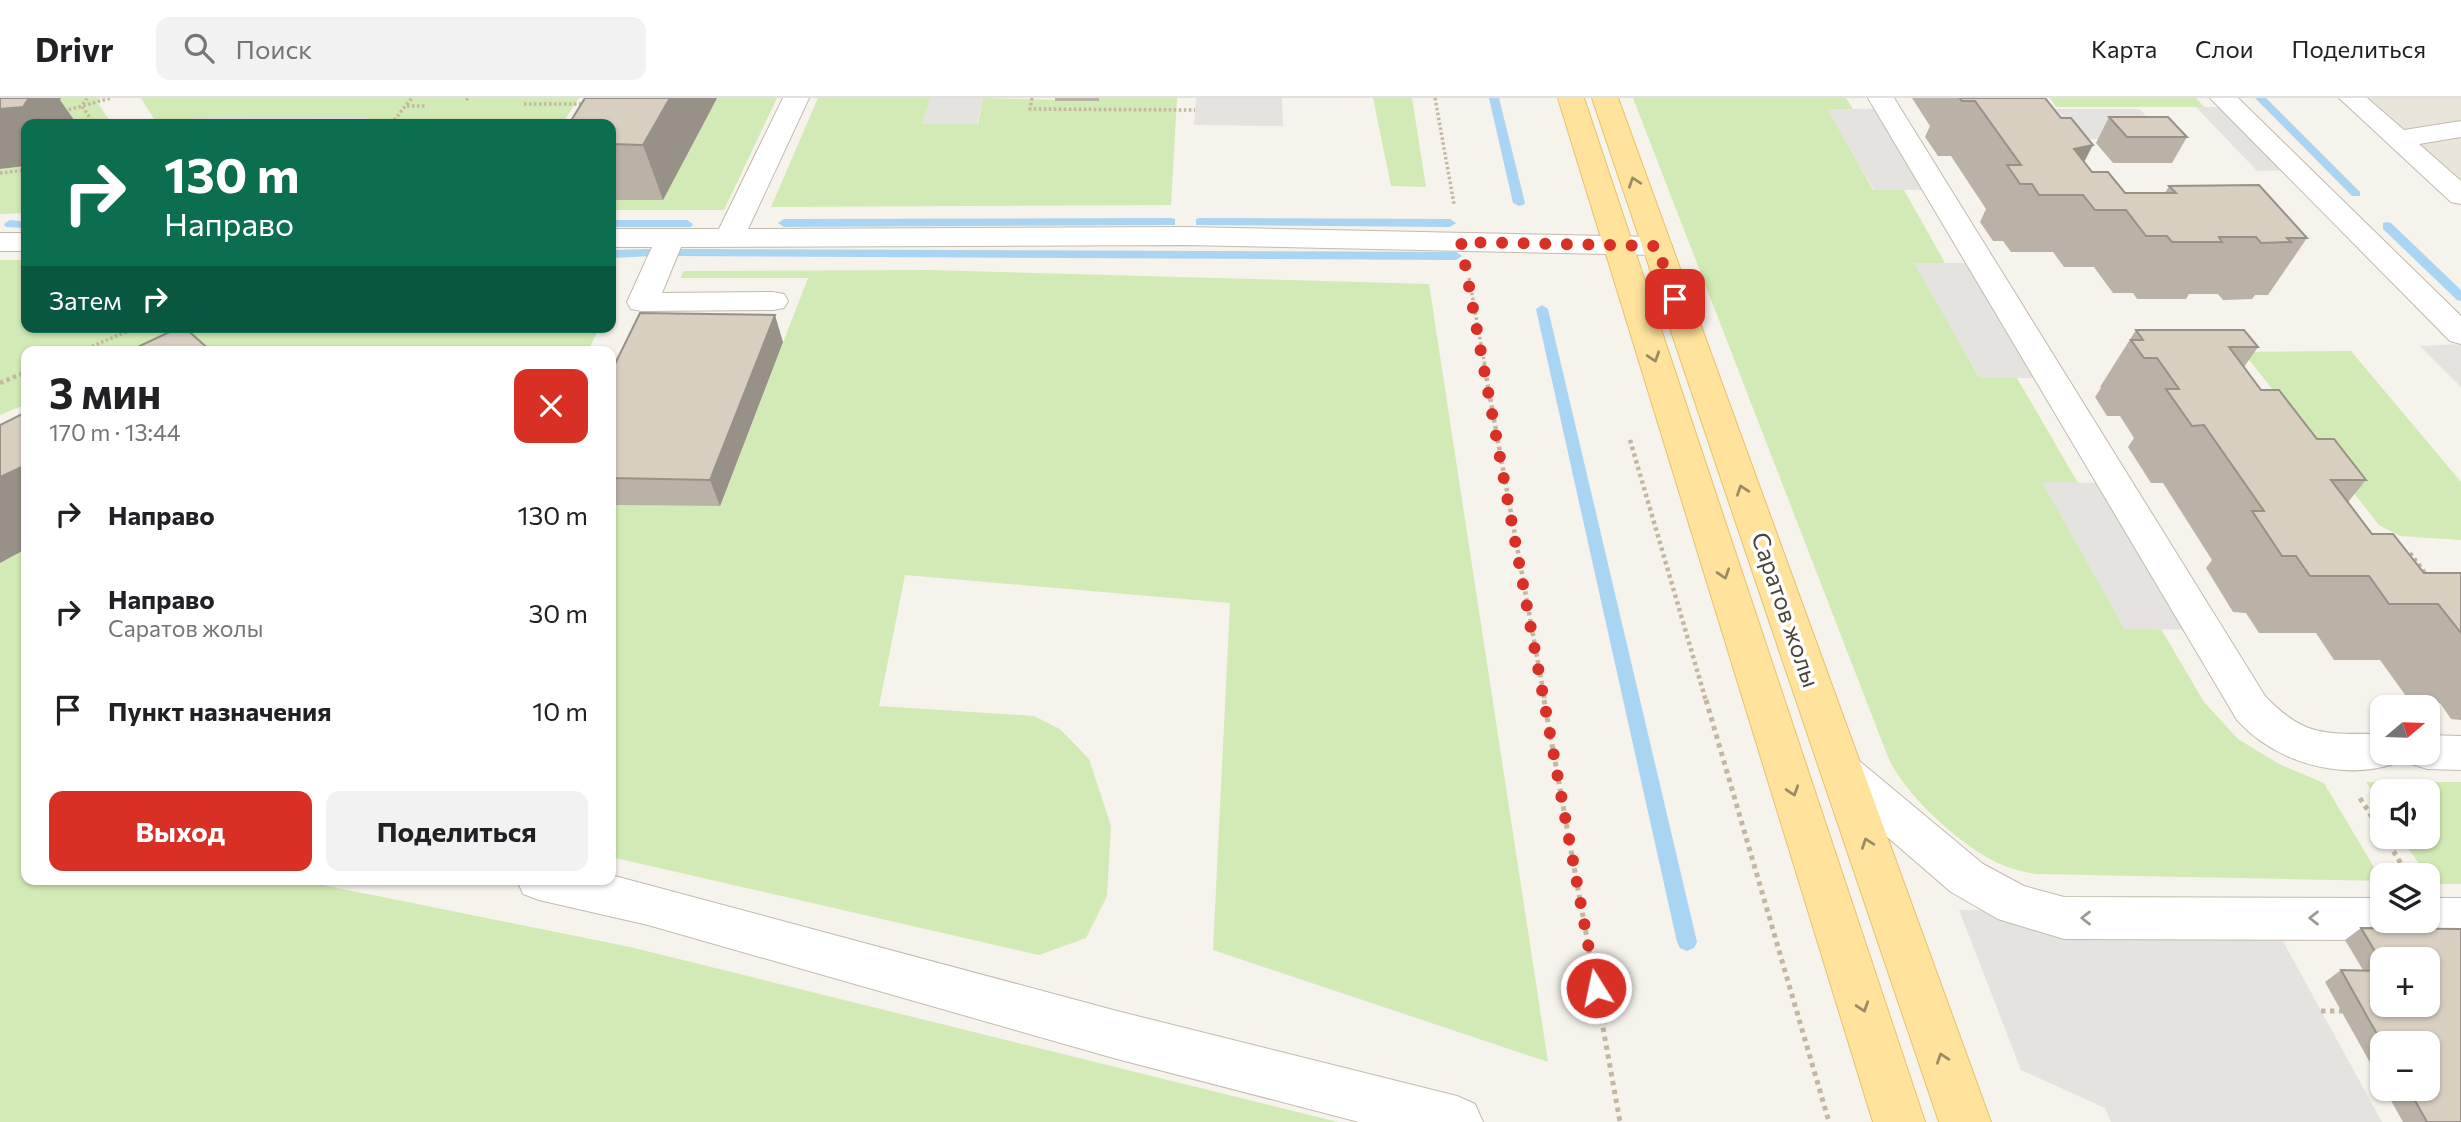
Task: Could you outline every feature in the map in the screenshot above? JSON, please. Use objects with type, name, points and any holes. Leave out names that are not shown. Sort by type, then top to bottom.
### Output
[{"type":"main road","name":"Саратов жолы","points":[[1571,98],[1638,246],[1842,772],[1965,1122]]},
{"type":"main road","name":"Саратов жолы","points":[[1605,98],[1638,246],[1899,1122]]},
{"type":"street","points":[[730,236],[796,98]]},
{"type":"street","points":[[1881,98],[2251,708],[2272,731],[2305,748],[2370,751]]},
{"type":"street","points":[[2223,98],[2461,334]]},
{"type":"street","points":[[2352,98],[2461,195]]},
{"type":"street","points":[[2399,139],[2461,129]]},
{"type":"street","points":[[616,238],[1185,236],[1638,246]]},
{"type":"street","points":[[671,237],[642,302],[773,301]]},
{"type":"street","points":[[0,242],[21,242]]},
{"type":"street","points":[[2440,752],[2461,753]]},
{"type":"street","points":[[1842,772],[1967,878],[2014,904],[2064,918],[2370,919]]},
{"type":"street","points":[[562,885],[648,904],[1117,1035],[1457,1122]]},
{"type":"street","points":[[2440,919],[2461,919]]},
{"type":"path","points":[[82,106],[87,98]]},
{"type":"path","points":[[61,112],[111,98]]},
{"type":"path","points":[[395,119],[412,98]]},
{"type":"path","points":[[1032,98],[1030,109],[1195,110]]},
{"type":"path","points":[[1435,98],[1620,1122]]},
{"type":"path","points":[[524,104],[588,104]]},
{"type":"path","points":[[82,106],[91,119]]},
{"type":"path","points":[[406,106],[427,106]]},
{"type":"path","points":[[0,173],[21,171]]},
{"type":"path","points":[[92,346],[124,333]]},
{"type":"path","points":[[0,383],[21,374]]},
{"type":"path","points":[[1626,428],[1829,1122]]},
{"type":"path","points":[[2410,552],[2435,586]]},
{"type":"path","points":[[2320,1011],[2342,1012]]},
{"type":"shaded area","points":[[930,98],[983,98],[977,124],[922,124]]},
{"type":"shaded area","points":[[1196,98],[1282,98],[1283,126],[1194,125]]},
{"type":"shaded area","points":[[2352,98],[2461,98],[2461,196]]},
{"type":"shaded area","points":[[2196,107],[2232,107],[2295,170],[2257,171]]},
{"type":"shaded area","points":[[1827,109],[1888,109],[1937,190],[1874,190]]},
{"type":"shaded area","points":[[2039,109],[2140,109],[2165,139],[2062,139]]},
{"type":"shaded area","points":[[370,117],[368,119],[194,118]]},
{"type":"shaded area","points":[[1914,263],[1981,263],[2051,378],[1980,378]]},
{"type":"shaded area","points":[[2461,344],[2461,387],[2420,346]]},
{"type":"shaded area","points":[[2042,482],[2115,483],[2204,630],[2125,629]]},
{"type":"shaded area","points":[[1959,910],[2267,912],[2382,1122],[2111,1122],[2105,1108],[2021,1070]]},
{"type":"green space","points":[[61,98],[99,98],[97,102],[109,119],[47,119]]},
{"type":"green space","points":[[141,98],[579,98],[565,119],[154,119]]},
{"type":"green space","points":[[717,98],[777,98],[724,210],[616,210],[616,195]]},
{"type":"green space","points":[[818,98],[930,98],[923,124],[978,124],[983,98],[1099,101],[1099,98],[1177,98],[1171,205],[771,207]]},
{"type":"green space","points":[[1373,98],[1412,98],[1426,187],[1391,186]]},
{"type":"green space","points":[[1633,98],[1846,98],[1853,109],[1828,109],[1873,190],[1904,190],[1945,263],[1915,263],[1979,377],[2017,378],[2078,483],[2043,483],[2125,629],[2161,629],[2204,702],[2238,739],[2279,764],[2324,783],[2371,863],[2370,881],[2036,874],[2012,869],[1989,859],[1938,820],[1908,788],[1888,757]]},
{"type":"green space","points":[[2050,98],[2196,98],[2204,107],[2056,107]]},
{"type":"green space","points":[[21,167],[21,213],[0,214],[0,169]]},
{"type":"green space","points":[[0,260],[21,260],[21,333],[597,333],[590,346],[21,346],[21,406],[0,415]]},
{"type":"green space","points":[[928,270],[1429,284],[1548,1062],[1213,950],[1230,603],[905,575],[879,706],[1034,716],[1060,729],[1089,759],[1111,826],[1107,896],[1086,938],[1039,955],[616,858],[616,505],[720,506],[808,278],[680,278],[684,271]]},
{"type":"green space","points":[[2351,351],[2461,482],[2461,540],[2400,536],[2379,525],[2243,352]]},
{"type":"green space","points":[[21,552],[21,885],[323,885],[630,947],[1338,1122],[0,1122],[0,563]]},
{"type":"green space","points":[[2440,782],[2461,782],[2461,884],[2440,884],[2440,863],[2418,863],[2409,849],[2440,849]]},
{"type":"building","points":[[0,98],[29,98],[23,107],[0,109]]},
{"type":"building","points":[[585,98],[670,98],[643,145],[616,144],[616,119],[572,119]]},
{"type":"building","points":[[1960,98],[2045,98],[2061,118],[2071,118],[2093,145],[2074,149],[2092,172],[2108,172],[2125,193],[2176,193],[2169,186],[2259,185],[2307,238],[2287,238],[2291,242],[2261,243],[2256,237],[2219,237],[2222,242],[2172,242],[2167,236],[2146,236],[2126,210],[2095,210],[2083,195],[2039,195],[2032,184],[2020,184],[2007,165],[2021,165],[1975,101],[1962,101]]},
{"type":"building","points":[[2109,117],[2168,117],[2187,137],[2127,137]]},
{"type":"building","points":[[640,313],[775,315],[710,480],[616,478],[616,362]]},
{"type":"building","points":[[2136,330],[2244,330],[2258,347],[2229,347],[2261,390],[2279,390],[2317,439],[2334,439],[2366,480],[2331,480],[2372,534],[2393,534],[2424,573],[2461,573],[2461,633],[2438,604],[2389,604],[2369,576],[2310,576],[2296,556],[2282,556],[2252,511],[2264,511],[2204,425],[2192,426],[2166,389],[2179,389],[2157,358],[2144,358],[2131,340],[2143,340]]},
{"type":"building","points":[[167,333],[191,333],[205,346],[140,346]]},
{"type":"building","points":[[21,414],[21,467],[0,477],[0,425]]},
{"type":"building","points":[[2361,928],[2370,928],[2370,933],[2440,933],[2440,929],[2461,929],[2461,1122],[2427,1122],[2415,1101],[2440,1101],[2440,1031],[2375,1031],[2341,970],[2370,971],[2370,1017],[2440,1017],[2440,947],[2372,947]]},
{"type":"waterway","points":[[1494,98],[1519,203]]},
{"type":"waterway","points":[[2260,98],[2356,194]]},
{"type":"waterway","points":[[784,223],[1171,222]]},
{"type":"waterway","points":[[1200,222],[1450,223]]},
{"type":"waterway","points":[[10,224],[21,225]]},
{"type":"waterway","points":[[616,224],[687,224]]},
{"type":"waterway","points":[[2387,226],[2461,297]]},
{"type":"waterway","points":[[616,254],[649,253]]},
{"type":"waterway","points":[[678,253],[1456,256]]},
{"type":"waterway","points":[[1542,309],[1687,942]]},
{"type":"route","points":[[1596,988],[1461,242],[1657,246],[1675,299]]}]
